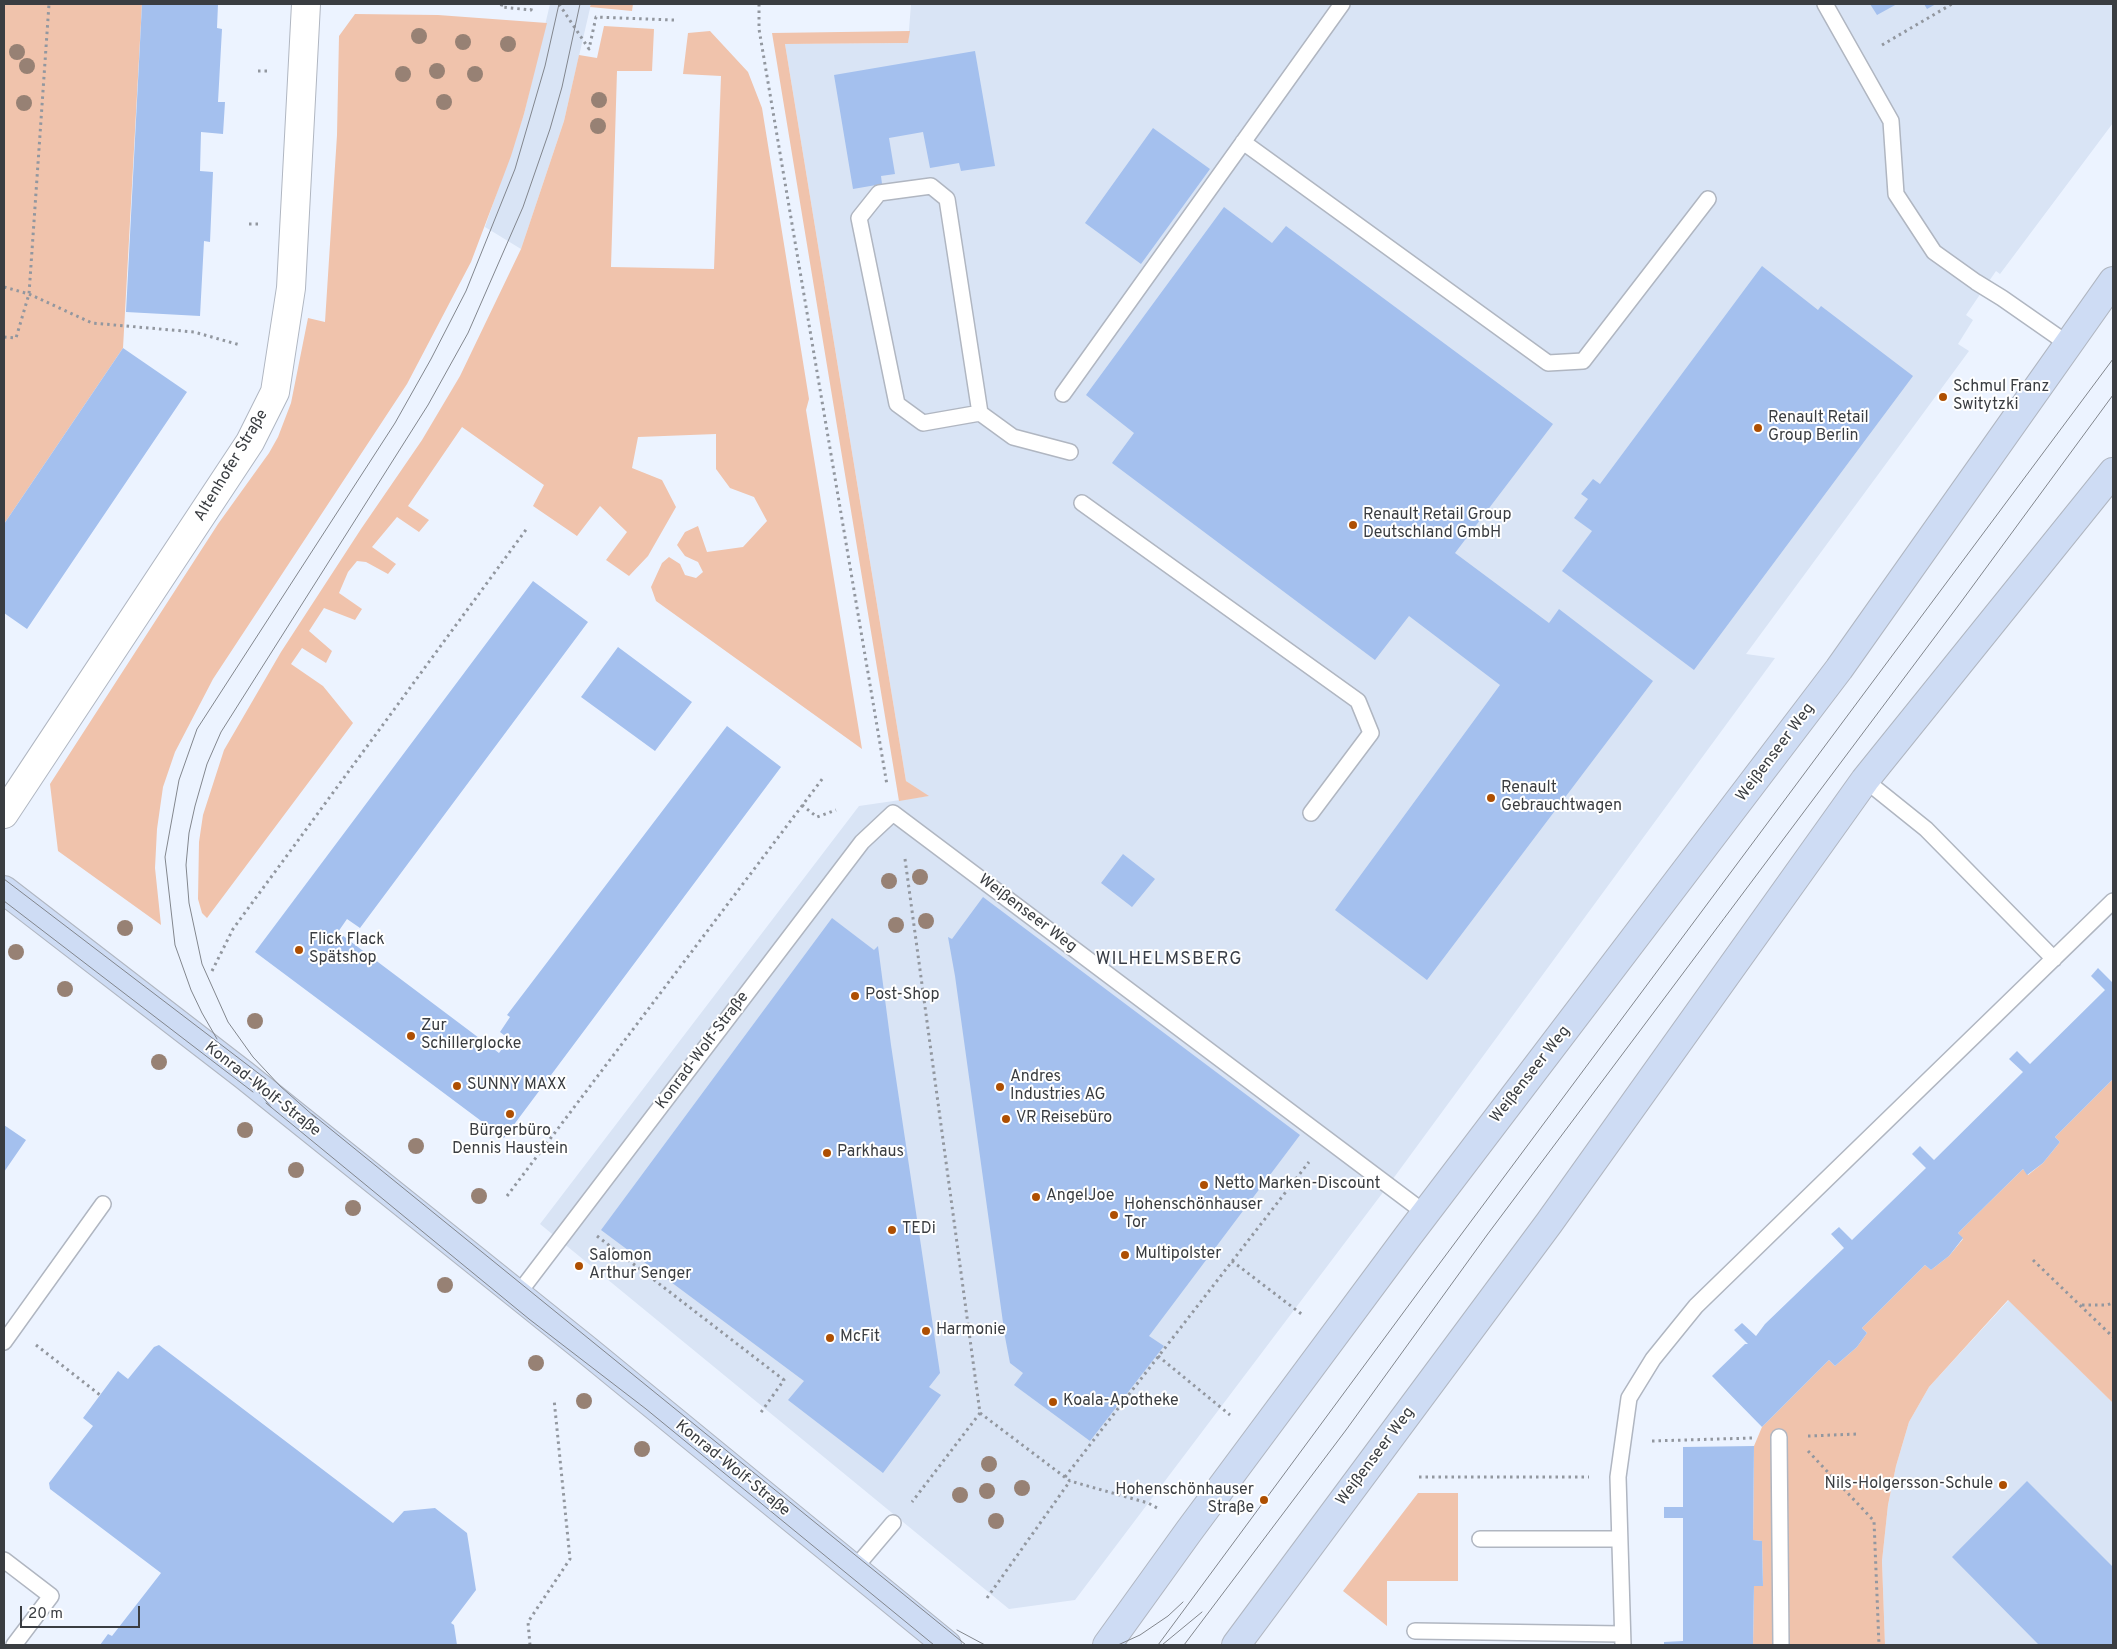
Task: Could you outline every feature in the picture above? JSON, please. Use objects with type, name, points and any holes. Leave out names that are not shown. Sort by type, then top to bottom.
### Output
[{"type":"main road","name":"Weißenseer Weg","points":[[1107,1645],[1307,1370],[1840,669],[2113,282]]},
{"type":"main road","name":"Weißenseer Weg","points":[[1236,1645],[1549,1223],[1865,780],[2113,472]]},
{"type":"main road","name":"Konrad-Wolf-Straße","points":[[4,890],[244,1075],[518,1294],[947,1645]]},
{"type":"street","name":"Altenhofer Straße","points":[[4,814],[250,442],[275,392],[291,288],[306,4]]},
{"type":"lane","points":[[1063,394],[1342,4]]},
{"type":"lane","points":[[1825,4],[1891,121],[1896,194],[1934,252],[2068,344]]},
{"type":"lane","points":[[1243,142],[1548,363],[1582,361],[1708,199]]},
{"type":"lane","points":[[980,412],[923,423],[896,404],[859,218],[879,193],[931,186],[947,198],[980,412],[1013,438],[1070,452]]},
{"type":"lane","points":[[1082,503],[1358,701],[1371,733],[1310,812]]},
{"type":"lane","points":[[1865,780],[1926,829],[2054,959]]},
{"type":"lane","name":"Weißenseer Weg","points":[[893,813],[1425,1214]]},
{"type":"lane","name":"Konrad-Wolf-Straße","points":[[518,1294],[862,842],[893,813]]},
{"type":"lane","points":[[1415,1631],[1622,1640],[1618,1539],[1618,1477],[1629,1398],[1653,1359],[1696,1306],[2113,901]]},
{"type":"lane","points":[[4,1342],[103,1204]]},
{"type":"lane","points":[[1779,1437],[1781,1645]]},
{"type":"lane","points":[[854,1569],[893,1523]]},
{"type":"lane","points":[[1480,1539],[1618,1539]]},
{"type":"lane","points":[[4,1560],[51,1596],[14,1645]]},
{"type":"path","points":[[4,337],[16,338],[29,294],[49,4]]},
{"type":"path","points":[[502,4],[501,7],[531,10],[533,4]]},
{"type":"path","points":[[559,4],[590,49],[596,17],[674,20]]},
{"type":"path","points":[[759,4],[759,29],[893,813],[905,855],[980,1413],[893,1523]]},
{"type":"path","points":[[1882,45],[1952,4]]},
{"type":"path","points":[[4,287],[29,294],[92,324],[194,332],[240,345]]},
{"type":"path","points":[[212,971],[234,929],[528,527]]},
{"type":"path","points":[[507,1196],[823,778]]},
{"type":"path","points":[[802,805],[817,817],[836,810]]},
{"type":"path","points":[[1065,1477],[1327,1140]]},
{"type":"path","points":[[575,1219],[784,1380],[759,1415]]},
{"type":"path","points":[[2033,1260],[2113,1337]]},
{"type":"path","points":[[1232,1261],[1304,1316]]},
{"type":"path","points":[[2081,1305],[2108,1305],[2113,1303]]},
{"type":"path","points":[[14,1328],[100,1395]]},
{"type":"path","points":[[1158,1356],[1230,1414]]},
{"type":"path","points":[[530,1645],[528,1622],[570,1559],[554,1399]]},
{"type":"path","points":[[980,1413],[1070,1481],[1148,1503],[1159,1509]]},
{"type":"path","points":[[1805,1442],[1805,1436],[1858,1434]]},
{"type":"path","points":[[1652,1442],[1720,1439]]},
{"type":"path","points":[[1806,1448],[1874,1521],[1879,1645]]},
{"type":"path","points":[[1419,1477],[1590,1477]]},
{"type":"path","points":[[987,1598],[1070,1481]]},
{"type":"shaded area","points":[[4,4],[142,4],[123,348],[4,524]]},
{"type":"shaded area","points":[[550,4],[591,4],[564,121],[521,249],[485,227],[524,114]]},
{"type":"shaded area","points":[[591,4],[633,4],[632,11],[590,7]]},
{"type":"shaded area","name":"Renault Retail Group Deutschland GmbH","points":[[911,4],[2113,4],[2113,123],[2000,274],[1996,271],[1966,315],[1973,320],[1958,344],[1969,351],[1746,654],[1775,658],[1387,1187],[1075,1600],[1009,1609],[540,1224],[859,806],[928,796],[906,781],[785,44],[908,43]]},
{"type":"shaded area","points":[[355,14],[438,15],[547,23],[524,114],[511,156],[471,262],[407,384],[213,679],[175,752],[163,787],[157,829],[155,868],[161,925],[58,851],[50,784],[218,524],[269,453],[278,437],[291,403],[308,318],[325,322],[337,135],[339,36]]},
{"type":"shaded area","points":[[604,26],[654,29],[652,71],[617,71],[611,267],[714,269],[721,76],[683,74],[688,33],[710,31],[748,72],[762,108],[809,399],[806,410],[862,749],[656,601],[651,587],[662,563],[669,557],[680,564],[685,575],[696,578],[703,572],[698,562],[685,556],[677,545],[685,532],[698,526],[707,552],[743,547],[767,521],[754,497],[730,488],[716,469],[716,434],[638,437],[632,468],[662,480],[676,507],[648,556],[629,576],[606,560],[627,532],[600,506],[577,536],[533,506],[544,485],[462,427],[408,506],[429,520],[419,532],[397,517],[372,547],[396,564],[388,574],[366,562],[357,561],[348,572],[339,593],[362,609],[355,620],[324,608],[309,631],[332,651],[326,663],[302,648],[291,664],[323,686],[353,723],[207,918],[202,913],[198,899],[199,842],[203,815],[224,750],[281,652],[361,529],[422,440],[460,376],[521,249],[564,121],[579,55],[597,58]]},
{"type":"shaded area","points":[[910,31],[908,43],[785,44],[906,781],[929,796],[899,801],[772,33]]},
{"type":"shaded area","points":[[2113,1079],[2113,1403],[2008,1300],[1929,1387],[1909,1422],[1896,1466],[1888,1505],[1882,1561],[1885,1645],[1753,1645],[1754,1586],[1763,1586],[1762,1541],[1753,1540],[1754,1446],[1762,1427],[1829,1360],[1835,1366],[1857,1347],[1867,1333],[1862,1328],[1925,1265],[1931,1270],[1949,1256],[1963,1239],[1958,1233],[2023,1169],[2028,1175],[2043,1163],[2060,1142],[2055,1137]]},
{"type":"shaded area","name":"Nils-Holgersson-Schule","points":[[2009,1300],[2113,1403],[2113,1645],[1885,1645],[1882,1561],[1888,1505],[1896,1466],[1909,1422],[1929,1387]]},
{"type":"shaded area","points":[[1418,1493],[1458,1493],[1458,1581],[1387,1581],[1387,1626],[1343,1591]]},
{"type":"building","points":[[142,4],[218,4],[217,28],[222,29],[218,102],[225,102],[223,134],[201,132],[200,171],[213,172],[210,242],[204,241],[200,316],[126,312]]},
{"type":"building","points":[[1870,4],[1897,4],[1877,15]]},
{"type":"building","points":[[1924,4],[1936,4],[1927,9]]},
{"type":"building","points":[[975,51],[995,166],[961,171],[959,163],[930,168],[923,132],[889,138],[895,174],[881,176],[882,184],[853,189],[834,75]]},
{"type":"building","points":[[1153,128],[1210,169],[1141,264],[1085,223]]},
{"type":"building","points":[[1224,207],[1272,243],[1286,226],[1553,424],[1455,553],[1549,623],[1559,609],[1653,681],[1427,980],[1335,910],[1500,685],[1409,616],[1375,660],[1112,463],[1134,433],[1086,395]]},
{"type":"building","name":"Renault Retail Group Berlin","points":[[1762,266],[1818,310],[1821,306],[1913,376],[1694,670],[1562,571],[1592,531],[1574,518],[1588,499],[1581,494],[1593,479],[1600,484]]},
{"type":"building","points":[[123,348],[187,392],[27,629],[4,613],[4,524]]},
{"type":"building","points":[[533,581],[588,622],[360,928],[347,919],[338,932],[499,1053],[509,1039],[500,1032],[510,1017],[507,1015],[727,726],[781,767],[504,1138],[255,952]]},
{"type":"building","points":[[618,647],[692,702],[655,751],[581,697]]},
{"type":"building","points":[[1123,854],[1155,879],[1132,907],[1101,883]]},
{"type":"building","name":"Hohenschönhauser Tor","points":[[983,897],[1300,1135],[1149,1336],[1164,1346],[1090,1441],[1014,1385],[1023,1373],[1010,1363],[1005,1337],[948,937],[952,939]]},
{"type":"building","points":[[832,918],[874,950],[878,946],[940,1373],[929,1387],[941,1395],[883,1473],[788,1400],[804,1381],[601,1230]]},
{"type":"building","points":[[2098,968],[2113,983],[2113,1079],[2055,1137],[2060,1142],[2043,1163],[2027,1175],[2023,1169],[1958,1233],[1963,1238],[1949,1256],[1931,1270],[1925,1265],[1862,1328],[1867,1333],[1857,1347],[1835,1366],[1829,1360],[1762,1427],[1712,1376],[1745,1344],[1748,1344],[1734,1330],[1742,1323],[1756,1336],[1765,1324],[1844,1248],[1831,1234],[1839,1227],[1852,1240],[1926,1168],[1912,1154],[1920,1146],[1934,1160],[2023,1072],[2009,1059],[2017,1051],[2030,1064],[2105,990],[2091,976]]},
{"type":"building","points":[[4,1125],[26,1140],[4,1172]]},
{"type":"building","points":[[159,1345],[393,1523],[404,1511],[435,1508],[467,1533],[476,1590],[451,1623],[454,1625],[457,1645],[100,1645],[108,1634],[112,1636],[161,1573],[50,1489],[49,1483],[93,1426],[83,1418],[118,1371],[128,1379],[154,1347]]},
{"type":"building","points":[[1754,1446],[1753,1540],[1762,1541],[1763,1586],[1754,1586],[1753,1645],[1664,1645],[1664,1642],[1683,1641],[1683,1518],[1664,1518],[1664,1507],[1683,1507],[1683,1447]]},
{"type":"building","points":[[2027,1481],[2113,1567],[2113,1645],[2039,1645],[1952,1557]]},
{"type":"tram line","points":[[217,1039],[191,990],[175,945],[165,857],[179,780],[197,729],[395,423],[466,291],[515,169],[545,66],[559,4]]},
{"type":"tram line","points":[[316,1118],[280,1086],[253,1057],[228,1022],[202,964],[189,903],[186,865],[189,833],[195,806],[207,764],[221,732],[428,405],[468,333],[523,207],[550,129],[562,87],[580,4]]},
{"type":"tram line","points":[[1158,1645],[2113,359]]},
{"type":"tram line","points":[[1184,1645],[1346,1430],[1487,1235],[1961,602],[2113,395]]},
{"type":"tram line","points":[[4,879],[266,1079]]},
{"type":"tram line","points":[[4,901],[253,1092]]},
{"type":"tram line","points":[[228,1055],[271,1107]]},
{"type":"tram line","points":[[266,1103],[529,1319],[646,1409],[934,1645]]},
{"type":"tram line","points":[[312,1114],[966,1645]]},
{"type":"tram line","points":[[1118,1645],[1140,1635],[1168,1616],[1183,1602]]},
{"type":"tram line","points":[[1162,1645],[1202,1612]]},
{"type":"tram line","points":[[957,1630],[985,1645]]},
{"type":"place","name":"Schmul Franz Switytzki","points":[[1943,397]]},
{"type":"place","name":"Renault Retail Group Berlin","points":[[1758,428]]},
{"type":"place","name":"Renault Retail Group Deutschland GmbH","points":[[1353,525]]},
{"type":"place","name":"Renault Gebrauchtwagen","points":[[1491,798]]},
{"type":"place","name":"Flick Flack Spätshop","points":[[299,950]]},
{"type":"place","name":"Post-Shop","points":[[855,996]]},
{"type":"place","name":"Zur Schillerglocke","points":[[411,1036]]},
{"type":"place","name":"SUNNY MAXX","points":[[457,1086]]},
{"type":"place","name":"Andres Industries AG","points":[[1000,1087]]},
{"type":"place","name":"Bürgerbüro Dennis Haustein","points":[[510,1114]]},
{"type":"place","name":"VR Reisebüro","points":[[1006,1119]]},
{"type":"place","name":"Parkhaus","points":[[827,1153]]},
{"type":"place","name":"Netto Marken-Discount","points":[[1204,1185]]},
{"type":"place","name":"AngelJoe","points":[[1036,1197]]},
{"type":"place","name":"Hohenschönhauser Tor","points":[[1114,1215]]},
{"type":"place","name":"TEDi","points":[[892,1230]]},
{"type":"place","name":"Multipolster","points":[[1125,1255]]},
{"type":"place","name":"Salomon Arthur Senger","points":[[579,1266]]},
{"type":"place","name":"Harmonie","points":[[926,1331]]},
{"type":"place","name":"McFit","points":[[830,1338]]},
{"type":"place","name":"Koala-Apotheke","points":[[1053,1402]]},
{"type":"place","name":"Nils-Holgersson-Schule","points":[[2003,1485]]},
{"type":"place","name":"Hohenschönhauser Straße","points":[[1264,1500]]},
{"type":"district","name":"WILHELMSBERG","points":[[1169,960]]}]
